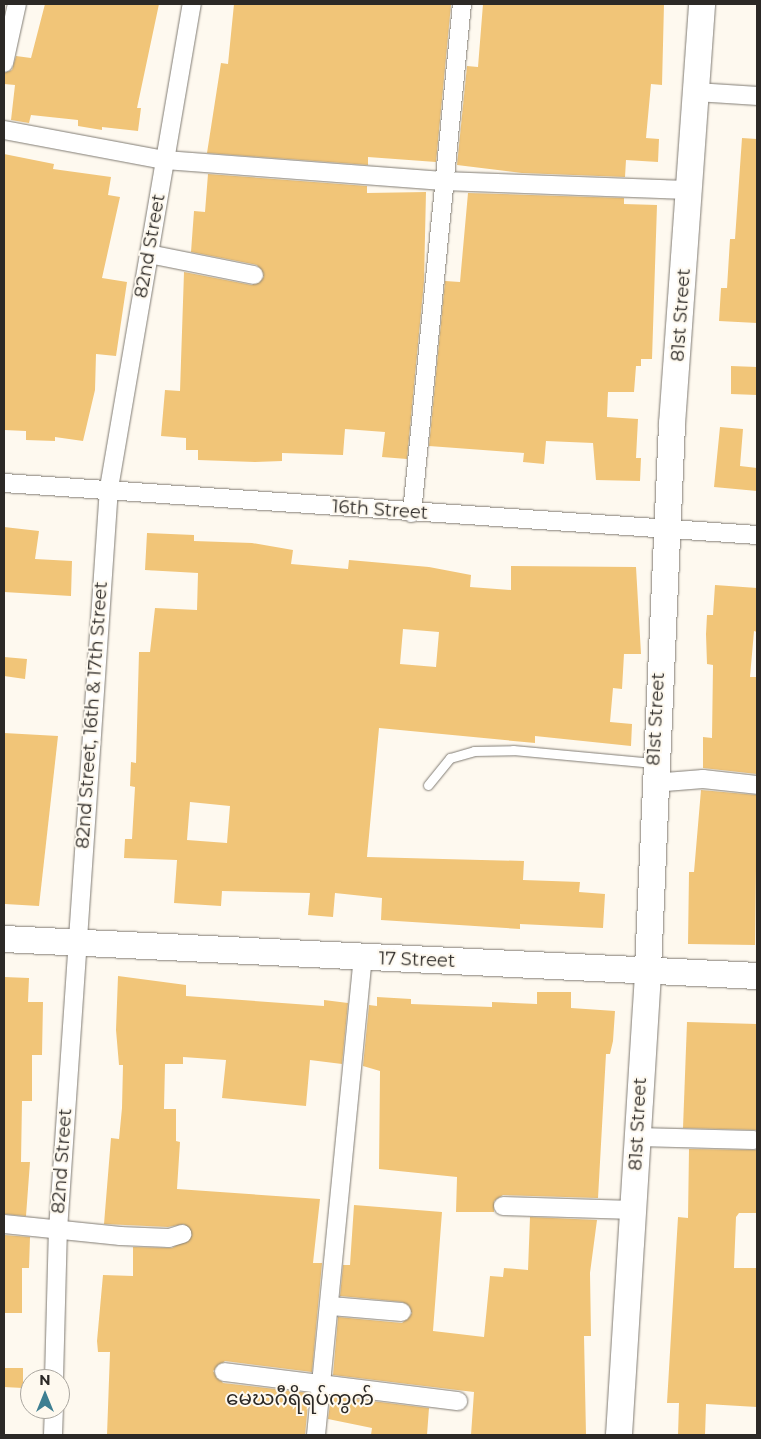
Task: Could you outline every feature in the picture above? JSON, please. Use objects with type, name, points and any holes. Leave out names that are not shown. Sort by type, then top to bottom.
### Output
[{"type":"street","points":[[4,63],[17,4]]},
{"type":"street","name":"82nd Street","points":[[109,488],[192,4]]},
{"type":"street","points":[[412,512],[443,181],[462,4]]},
{"type":"street","name":"81st Street","points":[[619,1435],[648,968],[653,773],[702,4]]},
{"type":"street","points":[[697,92],[757,96]]},
{"type":"street","points":[[4,130],[165,160],[443,181],[690,190]]},
{"type":"street","points":[[149,254],[254,275]]},
{"type":"street","name":"16th Street","points":[[4,483],[109,488],[412,512],[757,535]]},
{"type":"street","name":"82nd Street, 16th & 17th Street","points":[[76,943],[109,488]]},
{"type":"street","points":[[653,773],[757,784]]},
{"type":"street","name":"17 Street","points":[[4,939],[364,958],[648,968],[757,976]]},
{"type":"street","name":"82nd Street","points":[[54,1369],[58,1230],[76,943]]},
{"type":"street","points":[[316,1435],[324,1383],[364,958]]},
{"type":"street","points":[[637,1137],[754,1140]]},
{"type":"street","points":[[503,1206],[633,1210]]},
{"type":"street","points":[[4,1224],[168,1238],[182,1234]]},
{"type":"street","points":[[331,1306],[402,1312]]},
{"type":"street","points":[[224,1372],[458,1401]]},
{"type":"street","points":[[53,1435],[54,1419]]},
{"type":"lane","points":[[428,785],[450,758],[474,751],[513,750],[653,773]]},
{"type":"building","points":[[45,4],[159,4],[137,108],[141,108],[138,131],[102,127],[102,130],[78,126],[78,120],[31,115],[29,123],[11,120],[15,85],[4,84],[4,73],[12,70],[16,56],[31,58]]},
{"type":"building","points":[[234,4],[451,5],[436,162],[368,157],[368,165],[207,153],[221,63],[228,64]]},
{"type":"building","points":[[483,4],[664,4],[662,85],[651,84],[646,138],[659,139],[658,162],[626,160],[625,177],[522,173],[457,165],[467,66],[478,67]]},
{"type":"building","points":[[742,138],[757,139],[757,323],[719,321],[721,288],[727,288],[730,239],[735,239]]},
{"type":"building","points":[[4,154],[54,164],[53,169],[111,177],[108,195],[120,197],[102,278],[127,282],[116,356],[96,354],[95,390],[83,441],[55,437],[55,441],[26,440],[26,431],[4,430]]},
{"type":"building","points":[[208,174],[367,186],[367,193],[426,192],[424,281],[407,459],[382,457],[385,432],[345,429],[343,455],[282,453],[282,461],[255,462],[198,460],[198,450],[186,450],[186,438],[161,436],[165,390],[180,391],[184,272],[252,285],[264,277],[257,265],[191,252],[194,211],[205,212]]},
{"type":"building","points":[[468,193],[624,198],[624,204],[657,205],[652,359],[641,359],[641,366],[636,366],[634,392],[608,392],[607,417],[638,419],[636,458],[641,458],[640,481],[596,480],[593,443],[546,441],[544,464],[523,462],[524,453],[429,446],[445,281],[460,282]]},
{"type":"building","points":[[731,366],[757,367],[757,395],[731,394]]},
{"type":"building","points":[[720,427],[743,429],[740,466],[757,468],[757,491],[714,487]]},
{"type":"building","points":[[4,527],[39,531],[35,559],[72,561],[71,596],[4,592]]},
{"type":"building","points":[[147,533],[194,535],[194,541],[252,543],[293,550],[291,564],[348,569],[349,560],[429,567],[471,575],[470,587],[511,590],[511,566],[636,567],[641,654],[624,654],[622,689],[613,688],[610,722],[632,724],[631,746],[535,736],[535,743],[379,728],[367,857],[524,861],[523,880],[580,882],[579,892],[605,894],[603,928],[520,924],[520,929],[381,920],[382,898],[335,893],[333,917],[308,915],[310,893],[222,891],[221,906],[174,903],[177,860],[124,858],[125,839],[132,839],[135,787],[130,786],[131,762],[136,763],[139,652],[150,652],[155,608],[197,610],[198,573],[145,570]],"holes":[[[403,629],[439,632],[436,667],[400,664]],[[190,802],[230,806],[227,843],[187,840]]]},
{"type":"building","points":[[715,585],[757,588],[757,632],[754,631],[750,677],[757,677],[757,774],[703,768],[703,737],[712,738],[713,665],[707,664],[706,634],[707,615],[713,615]]},
{"type":"building","points":[[4,657],[27,659],[25,679],[4,676]]},
{"type":"building","points":[[4,733],[58,736],[39,906],[5,904]]},
{"type":"building","points":[[701,790],[757,795],[755,945],[688,944],[689,872],[694,872]]},
{"type":"building","points":[[118,976],[186,985],[186,996],[324,1006],[324,1000],[348,1003],[342,1064],[310,1060],[306,1106],[222,1098],[226,1060],[183,1057],[183,1064],[165,1064],[164,1109],[176,1109],[176,1141],[180,1142],[177,1189],[320,1199],[313,1263],[322,1263],[312,1372],[225,1361],[213,1371],[223,1383],[309,1393],[305,1435],[107,1435],[110,1352],[98,1352],[97,1341],[103,1275],[133,1276],[133,1247],[172,1248],[192,1236],[184,1224],[168,1227],[104,1224],[111,1138],[119,1139],[122,1108],[123,1065],[119,1065],[116,1030]]},
{"type":"building","points":[[4,977],[29,978],[28,1002],[43,1002],[42,1055],[32,1055],[32,1101],[22,1101],[21,1162],[30,1162],[26,1216],[4,1214]]},
{"type":"building","points":[[537,992],[571,992],[571,1008],[615,1011],[613,1041],[610,1054],[606,1054],[598,1198],[503,1195],[494,1201],[494,1212],[456,1212],[457,1177],[379,1169],[380,1071],[363,1066],[369,1005],[377,1006],[377,997],[411,999],[411,1004],[492,1007],[492,1002],[537,1004]]},
{"type":"building","points":[[687,1022],[757,1024],[757,1130],[683,1128]]},
{"type":"building","points":[[689,1149],[757,1150],[757,1213],[739,1213],[736,1217],[734,1268],[757,1268],[757,1407],[706,1404],[705,1435],[678,1435],[679,1403],[667,1403],[678,1217],[688,1218]]},
{"type":"building","points":[[354,1205],[442,1212],[433,1331],[484,1337],[490,1276],[503,1277],[504,1268],[528,1270],[530,1217],[597,1220],[590,1273],[591,1336],[584,1336],[586,1435],[471,1435],[474,1392],[333,1375],[338,1317],[402,1323],[412,1313],[403,1302],[340,1296],[343,1265],[350,1265]]},
{"type":"building","points":[[4,1235],[30,1237],[29,1268],[22,1268],[22,1313],[4,1313]]},
{"type":"building","points":[[4,1368],[23,1368],[20,1369],[20,1388],[4,1387]]},
{"type":"building","points":[[331,1396],[429,1408],[427,1435],[371,1435],[372,1428],[328,1419]]},
{"type":"district","name":"မေဃဂီရိရပ်ကွက်","points":[[300,1398]]}]
